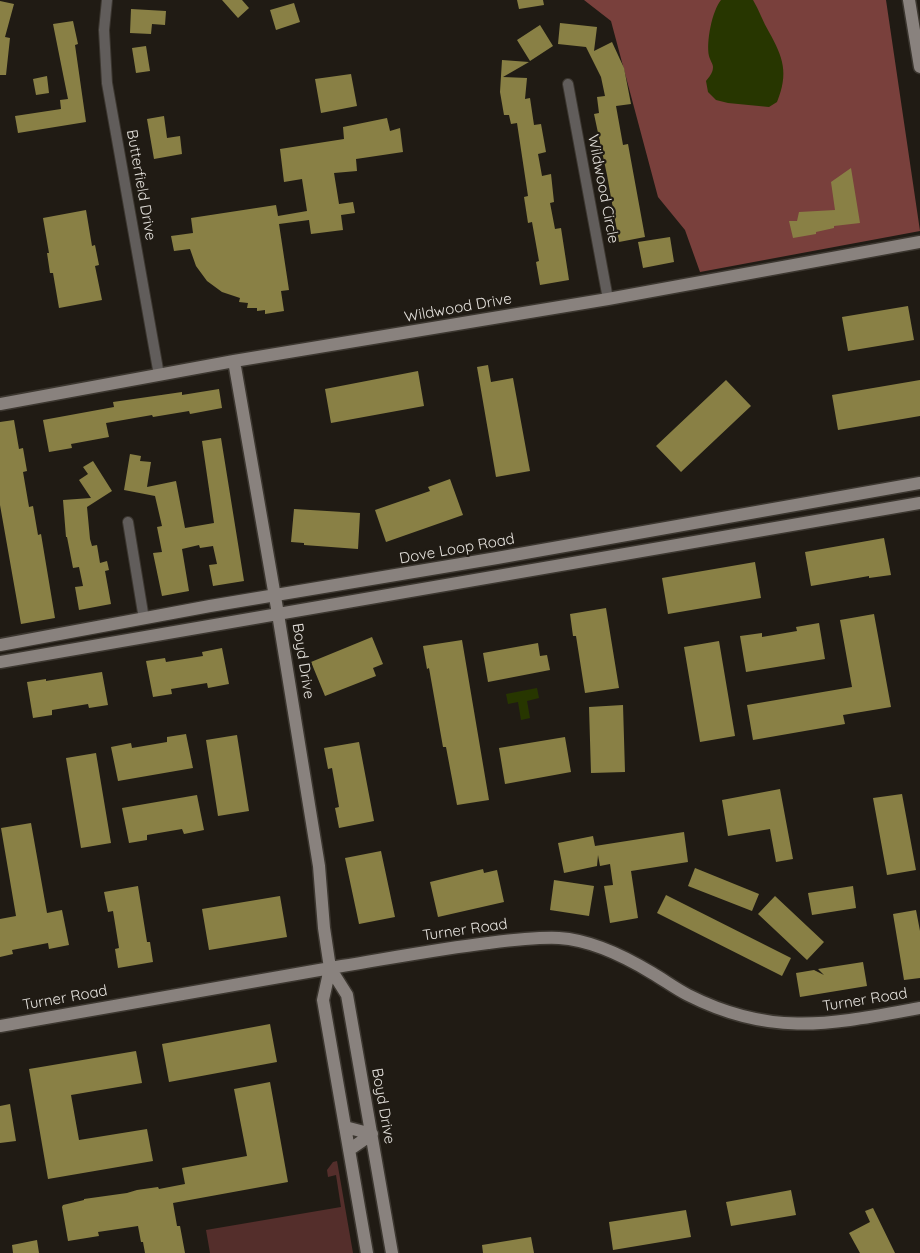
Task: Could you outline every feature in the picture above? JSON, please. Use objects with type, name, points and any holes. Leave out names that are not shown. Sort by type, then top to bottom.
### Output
[{"type":"street","name":"Butterfield Drive","points":[[108,0],[104,30],[107,83],[159,374]]},
{"type":"street","points":[[910,0],[920,67]]},
{"type":"street","name":"Wildwood Circle","points":[[568,84],[608,299]]},
{"type":"street","name":"Wildwood Drive","points":[[0,404],[159,374],[608,299],[920,242]]},
{"type":"street","name":"Boyd Drive","points":[[234,362],[316,846],[330,968],[323,1000],[367,1253]]},
{"type":"street","name":"Dove Loop Road","points":[[0,645],[210,606],[497,558],[920,483]]},
{"type":"street","points":[[0,659],[278,614],[920,503]]},
{"type":"street","points":[[769,510],[771,530]]},
{"type":"street","points":[[128,522],[144,619]]},
{"type":"street","points":[[497,558],[499,575]]},
{"type":"street","name":"Turner Road","points":[[0,1026],[444,948],[535,938],[562,938],[588,942],[634,963],[688,995],[728,1012],[752,1019],[779,1023],[815,1024],[841,1022],[920,1008]]},
{"type":"street","name":"Boyd Drive","points":[[330,968],[347,995],[392,1253]]},
{"type":"street","points":[[346,1128],[372,1134]]},
{"type":"street","points":[[349,1150],[372,1134]]},
{"type":"shaded area","points":[[584,0],[886,0],[920,231],[700,272],[685,230],[658,197],[611,21]]},
{"type":"shaded area","points":[[721,0],[753,0],[778,49],[783,66],[783,82],[777,102],[769,107],[728,103],[716,100],[708,92],[706,81],[712,73],[713,67],[708,50],[709,35],[712,19]]},
{"type":"shaded area","points":[[537,688],[539,698],[527,701],[530,718],[521,720],[518,702],[508,704],[506,694]]},
{"type":"shaded area","points":[[337,1161],[353,1253],[210,1253],[206,1230],[341,1207],[336,1175],[328,1177],[327,1170],[333,1162]]},
{"type":"building","points":[[222,0],[242,0],[249,8],[238,18]]},
{"type":"building","points":[[517,0],[543,0],[544,5],[519,9]]},
{"type":"building","points":[[0,1],[14,4],[5,37],[10,38],[6,75],[0,75]]},
{"type":"building","points":[[294,3],[300,22],[276,30],[270,10]]},
{"type":"building","points":[[131,9],[166,11],[165,25],[152,24],[151,34],[130,33]]},
{"type":"building","points":[[73,21],[78,44],[75,45],[86,122],[18,133],[15,116],[61,109],[60,100],[68,99],[53,24]]},
{"type":"building","points":[[560,23],[597,27],[594,51],[612,42],[624,68],[631,104],[616,106],[623,145],[628,144],[645,237],[619,242],[594,114],[599,113],[597,97],[605,96],[601,77],[586,47],[558,44]]},
{"type":"building","points":[[540,25],[553,46],[530,61],[517,40]]},
{"type":"building","points":[[146,46],[150,71],[136,73],[132,48]]},
{"type":"building","points":[[502,60],[529,62],[503,77],[527,78],[525,99],[530,98],[534,125],[541,124],[546,152],[538,154],[542,176],[551,174],[554,202],[550,203],[555,229],[561,228],[569,280],[540,285],[536,262],[539,261],[532,222],[528,223],[524,197],[528,196],[517,123],[511,124],[509,115],[504,115],[500,92]]},
{"type":"building","points":[[351,74],[357,106],[321,113],[315,79]]},
{"type":"building","points":[[47,76],[49,93],[36,95],[33,79]]},
{"type":"building","points":[[164,116],[167,138],[180,136],[182,154],[154,159],[147,119]]},
{"type":"building","points":[[387,118],[390,131],[400,128],[403,152],[356,159],[357,171],[334,173],[339,204],[353,202],[355,213],[341,215],[343,230],[311,234],[309,220],[279,224],[289,290],[281,291],[284,311],[265,314],[265,310],[257,311],[257,308],[247,308],[248,303],[239,302],[240,298],[222,292],[207,281],[196,266],[190,249],[174,251],[171,236],[193,233],[191,218],[276,205],[278,216],[307,211],[302,179],[284,182],[280,149],[344,139],[343,127]]},
{"type":"building","points":[[851,168],[860,223],[834,226],[834,228],[816,232],[816,234],[793,238],[789,221],[797,221],[799,212],[835,210],[831,182]]},
{"type":"building","points":[[86,210],[92,246],[95,245],[99,265],[95,266],[102,300],[59,308],[53,273],[50,273],[47,253],[49,253],[43,218]]},
{"type":"building","points":[[670,237],[674,262],[643,268],[638,242]]},
{"type":"building","points":[[908,306],[914,340],[848,351],[842,317]]},
{"type":"building","points":[[488,365],[491,382],[513,378],[530,471],[496,477],[477,367]]},
{"type":"building","points":[[418,371],[424,406],[331,423],[325,389]]},
{"type":"building","points":[[726,380],[751,406],[681,472],[656,446]]},
{"type":"building","points":[[920,380],[920,416],[838,430],[832,395]]},
{"type":"building","points":[[219,389],[222,408],[190,414],[189,411],[153,417],[152,415],[106,423],[109,437],[71,444],[72,448],[49,452],[43,420],[114,407],[113,402],[182,392],[182,395]]},
{"type":"building","points":[[14,420],[19,449],[23,448],[27,471],[23,472],[29,507],[33,506],[38,535],[41,534],[55,618],[21,624],[0,505],[0,422]]},
{"type":"building","points":[[221,438],[244,581],[213,586],[209,565],[217,564],[213,546],[200,548],[199,545],[182,549],[189,591],[162,596],[153,553],[162,552],[157,527],[162,526],[155,496],[124,490],[130,454],[141,456],[140,461],[151,462],[147,487],[176,481],[185,528],[214,523],[202,441]]},
{"type":"building","points":[[93,461],[112,491],[87,507],[92,546],[97,545],[100,563],[107,561],[109,570],[105,571],[111,604],[79,610],[75,587],[83,586],[79,567],[73,568],[66,537],[63,500],[91,498],[79,480],[88,474],[83,467]]},
{"type":"building","points":[[450,479],[463,515],[386,542],[375,510],[430,491],[428,487]]},
{"type":"building","points":[[294,509],[360,513],[358,549],[304,545],[304,543],[291,542]]},
{"type":"building","points":[[884,538],[891,575],[869,578],[869,576],[811,586],[805,552]]},
{"type":"building","points":[[755,562],[761,598],[668,614],[662,578]]},
{"type":"building","points":[[606,608],[619,688],[585,693],[576,636],[573,636],[570,614]]},
{"type":"building","points":[[874,614],[891,707],[843,715],[845,724],[753,740],[747,705],[852,687],[840,620]]},
{"type":"building","points":[[819,623],[825,659],[746,672],[740,636],[762,633],[762,637],[797,631],[796,627]]},
{"type":"building","points":[[372,637],[383,664],[373,668],[376,676],[325,696],[311,662]]},
{"type":"building","points":[[462,640],[489,800],[457,805],[446,747],[443,747],[429,668],[427,669],[423,646]]},
{"type":"building","points":[[719,641],[735,736],[700,742],[684,647]]},
{"type":"building","points":[[538,643],[540,656],[547,655],[550,670],[488,682],[483,653]]},
{"type":"building","points":[[222,648],[229,684],[208,688],[207,683],[171,689],[172,694],[153,697],[146,661],[165,658],[166,662],[203,656],[202,652]]},
{"type":"building","points":[[102,672],[108,705],[89,708],[88,704],[52,710],[52,715],[33,718],[27,682],[46,679],[46,681]]},
{"type":"building","points":[[623,705],[625,772],[591,773],[589,707]]},
{"type":"building","points":[[186,734],[193,768],[118,781],[111,747],[131,743],[132,748],[167,742],[167,737]]},
{"type":"building","points":[[237,735],[249,811],[218,816],[206,740]]},
{"type":"building","points":[[565,737],[571,772],[505,784],[499,748]]},
{"type":"building","points":[[359,742],[374,821],[339,828],[335,808],[339,807],[332,768],[328,769],[324,748]]},
{"type":"building","points":[[96,753],[111,843],[81,848],[66,758]]},
{"type":"building","points":[[780,789],[793,859],[776,862],[770,829],[728,836],[722,800]]},
{"type":"building","points":[[902,794],[916,870],[887,875],[873,798]]},
{"type":"building","points":[[197,795],[204,830],[184,834],[182,829],[147,835],[147,840],[129,843],[122,808]]},
{"type":"building","points":[[31,823],[47,913],[62,910],[69,945],[49,949],[48,943],[12,950],[13,954],[0,957],[0,919],[16,916],[1,828]]},
{"type":"building","points":[[684,832],[688,862],[631,871],[638,918],[610,923],[604,886],[613,885],[610,864],[600,866],[598,855],[597,866],[564,873],[558,843],[593,836],[595,846]]},
{"type":"building","points":[[381,851],[395,917],[359,924],[345,858]]},
{"type":"building","points":[[695,868],[759,894],[752,911],[688,886]]},
{"type":"building","points":[[483,869],[484,873],[497,870],[504,902],[438,917],[430,882]]},
{"type":"building","points":[[554,880],[594,886],[589,916],[550,910]]},
{"type":"building","points":[[138,886],[147,942],[150,942],[153,962],[118,968],[115,949],[119,948],[113,911],[108,912],[104,892]]},
{"type":"building","points":[[853,886],[856,908],[812,915],[808,893]]},
{"type":"building","points":[[666,895],[791,958],[782,976],[657,913]]},
{"type":"building","points":[[280,896],[287,937],[209,950],[202,909]]},
{"type":"building","points":[[775,896],[824,942],[807,960],[758,914]]},
{"type":"building","points":[[916,910],[920,931],[920,978],[904,980],[893,914]]},
{"type":"building","points":[[863,962],[867,986],[800,997],[796,973],[814,970],[824,975],[818,969]]},
{"type":"building","points":[[270,1024],[277,1062],[169,1082],[162,1044]]},
{"type":"building","points":[[136,1051],[142,1083],[71,1095],[79,1140],[147,1129],[153,1161],[48,1179],[29,1069]]},
{"type":"building","points":[[270,1082],[288,1182],[173,1203],[185,1253],[145,1253],[138,1226],[98,1232],[99,1236],[68,1241],[63,1205],[84,1199],[185,1184],[182,1168],[247,1156],[234,1089]]},
{"type":"building","points":[[10,1104],[16,1141],[0,1143],[0,1106]]},
{"type":"building","points":[[791,1190],[796,1215],[731,1226],[726,1202]]},
{"type":"building","points":[[873,1208],[895,1253],[860,1253],[849,1233],[870,1222],[865,1211]]},
{"type":"building","points":[[686,1210],[691,1237],[613,1250],[609,1222]]},
{"type":"building","points":[[531,1237],[534,1253],[483,1253],[482,1245]]},
{"type":"building","points":[[37,1240],[39,1253],[13,1253],[12,1245]]}]
